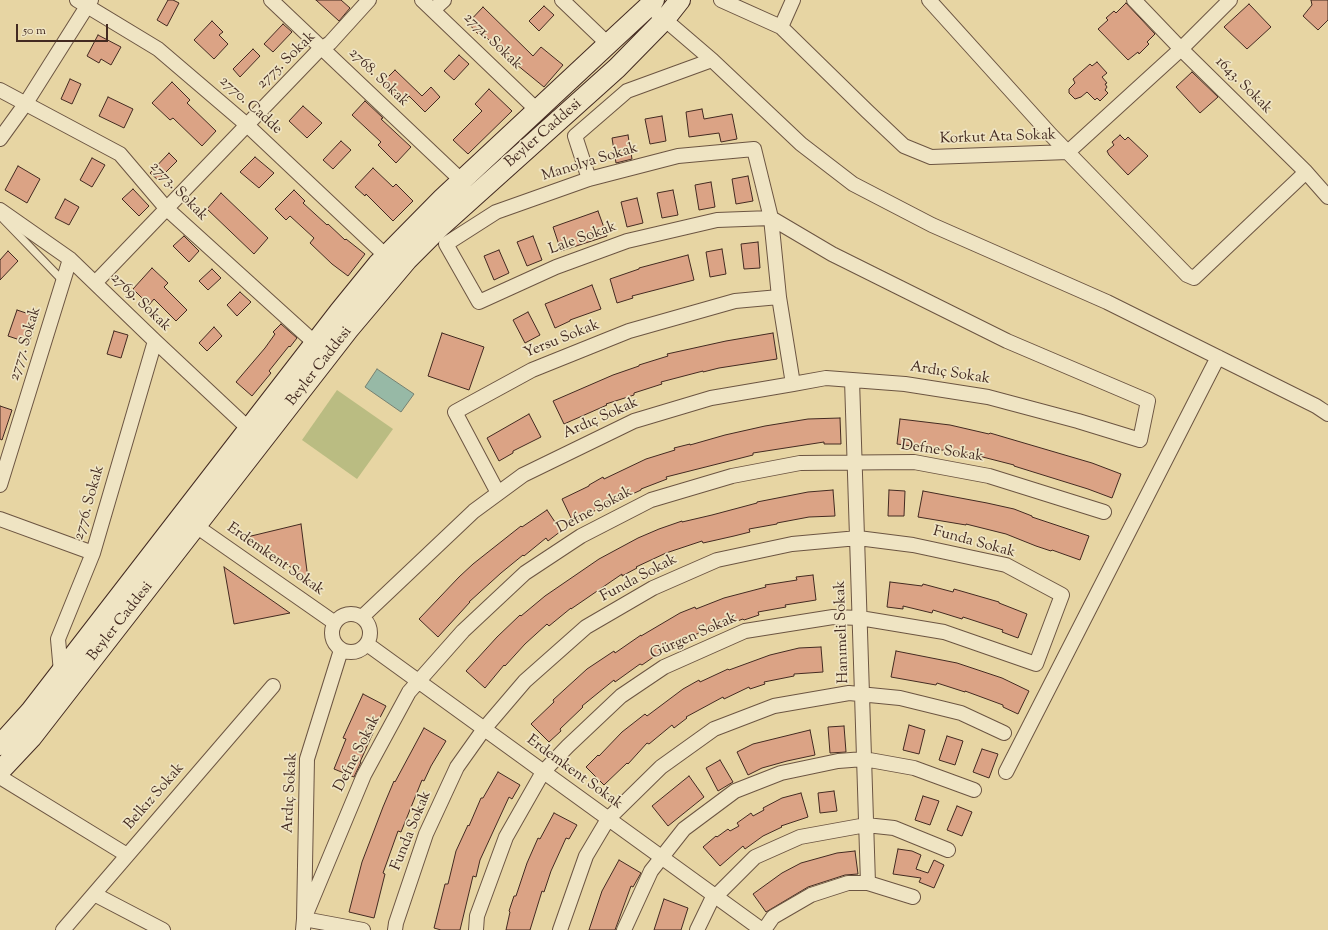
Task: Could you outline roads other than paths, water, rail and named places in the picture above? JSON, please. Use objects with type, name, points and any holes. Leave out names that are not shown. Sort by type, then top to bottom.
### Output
[{"type":"main road","name":"Beyler Caddesi","points":[[0,771],[31,738],[188,521],[255,435],[348,330],[407,260],[440,226],[617,68],[665,19],[680,0]]},
{"type":"main road","name":"Beyler Caddesi","points":[[255,435],[315,343],[386,256],[461,180],[652,3]]},
{"type":"main road","name":"Beyler Caddesi","points":[[0,745],[30,712],[61,672],[188,521]]},
{"type":"street","name":"2768. Sokak","points":[[271,0],[461,180]]},
{"type":"street","name":"2775. Sokak","points":[[95,283],[318,51],[330,43],[369,0]]},
{"type":"street","name":"2771. Sokak","points":[[422,0],[537,110]]},
{"type":"street","points":[[433,10],[444,0]]},
{"type":"street","points":[[562,0],[608,44]]},
{"type":"street","name":"Korkut Ata Sokak","points":[[721,0],[780,27],[904,146],[931,157],[1068,152],[1181,49],[1230,0]]},
{"type":"street","points":[[780,27],[792,0]]},
{"type":"street","points":[[929,0],[1051,135],[1187,275],[1194,278],[1306,172]]},
{"type":"street","name":"1643. Sokak","points":[[1134,0],[1181,49],[1306,172],[1328,197]]},
{"type":"street","points":[[0,139],[26,103],[85,2]]},
{"type":"street","name":"2770. Cadde","points":[[85,2],[158,49],[247,125],[386,256]]},
{"type":"street","points":[[652,3],[665,19],[712,60],[801,144],[853,184],[932,225],[1107,302],[1316,406],[1328,414]]},
{"type":"street","points":[[589,179],[575,136],[627,91],[712,60]]},
{"type":"street","name":"2773. Sokak","points":[[0,90],[120,154],[166,208],[315,343]]},
{"type":"street","name":"Manolya Sokak","points":[[446,244],[496,212],[589,179],[678,156],[754,149],[771,218]]},
{"type":"street","name":"2769. Sokak","points":[[0,210],[70,259],[255,435]]},
{"type":"street","points":[[771,218],[778,297],[793,384]]},
{"type":"street","name":"Lale Sokak","points":[[446,244],[479,302],[556,267],[627,241],[717,220],[771,218]]},
{"type":"street","name":"Ardıç Sokak","points":[[362,617],[474,511],[523,474],[634,421],[711,398],[826,378],[905,384],[988,397],[1078,421],[1140,440],[1148,401],[1007,341],[832,254],[771,218]]},
{"type":"street","name":"2777. Sokak","points":[[0,485],[70,259]]},
{"type":"street","name":"Yersu Sokak","points":[[498,493],[455,412],[532,370],[629,331],[735,301],[778,297]]},
{"type":"street","name":"2776. Sokak","points":[[61,672],[58,639],[93,553],[155,341]]},
{"type":"street","points":[[1006,772],[1218,357]]},
{"type":"street","name":"Hanımeli Sokak","points":[[852,380],[868,883]]},
{"type":"street","name":"Defne Sokak","points":[[304,925],[364,775],[409,692],[463,631],[525,573],[588,532],[652,500],[732,476],[800,463],[914,462],[989,476],[1104,512]]},
{"type":"street","points":[[0,519],[93,553]]},
{"type":"street","name":"Erdemkent Sokak","points":[[188,521],[335,623]]},
{"type":"street","name":"Funda Sokak","points":[[395,930],[426,834],[457,767],[484,729],[525,681],[586,627],[653,588],[717,560],[792,544],[858,538],[913,545],[1006,565],[1062,595]]},
{"type":"street","name":"Gürgen Sokak","points":[[476,930],[477,916],[506,837],[543,772],[621,696],[664,667],[746,631],[833,617],[860,618],[944,632],[1036,664],[1062,595]]},
{"type":"street","points":[[344,615],[356,615],[362,617],[369,627],[369,639],[363,649],[352,653],[341,650],[333,641],[332,629],[335,623],[344,615]]},
{"type":"street","name":"Erdemkent Sokak","points":[[366,644],[763,930]]},
{"type":"street","name":"Ardıç Sokak","points":[[304,925],[307,759],[341,650]]},
{"type":"street","name":"Belkız Sokak","points":[[63,930],[273,686]]},
{"type":"street","points":[[560,930],[586,856],[608,819],[661,767],[714,729],[774,706],[849,693],[900,698],[961,713],[1004,733]]},
{"type":"street","points":[[624,930],[651,871],[684,829],[735,791],[781,773],[838,761],[864,759],[914,768],[974,790]]},
{"type":"street","points":[[0,777],[127,855]]},
{"type":"street","points":[[697,930],[712,901],[755,857],[800,837],[866,824],[894,828],[948,850]]},
{"type":"street","points":[[763,930],[773,917],[811,895],[848,883],[868,883],[913,897]]},
{"type":"street","points":[[94,894],[163,930]]},
{"type":"street","points":[[304,925],[363,930]]},
{"type":"lane","points":[[0,216],[63,281]]}]
